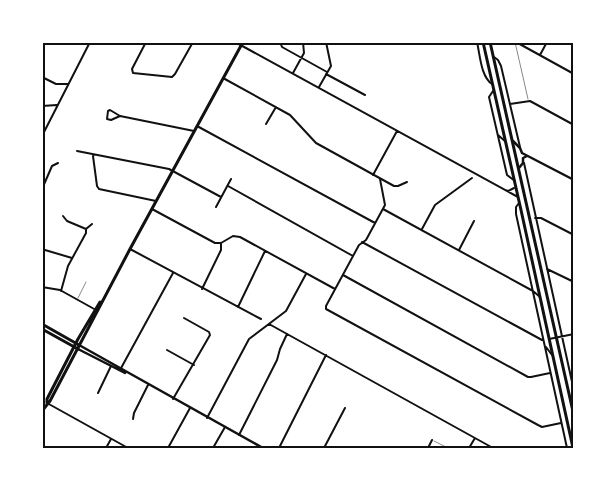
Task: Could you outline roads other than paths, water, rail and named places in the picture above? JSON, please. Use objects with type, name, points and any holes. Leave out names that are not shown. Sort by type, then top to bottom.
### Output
[{"type":"main road","points":[[573,448],[483,43],[490,43],[494,57],[574,416]]},
{"type":"main road","points":[[42,412],[47,403],[48,396],[242,44]]},
{"type":"main road","points":[[496,101],[503,100]]},
{"type":"main road","points":[[513,142],[521,151],[529,156],[574,180]]},
{"type":"main road","points":[[519,168],[524,157],[529,156]]},
{"type":"main road","points":[[521,210],[528,208]]},
{"type":"main road","points":[[42,324],[77,346],[263,448]]},
{"type":"main road","points":[[42,330],[77,346]]},
{"type":"street","points":[[43,134],[90,42]]},
{"type":"street","points":[[146,42],[132,72],[173,77],[193,42]]},
{"type":"street","points":[[235,42],[242,44],[518,197]]},
{"type":"street","points":[[293,73],[302,58],[304,51],[303,42]]},
{"type":"street","points":[[319,87],[331,66],[326,42]]},
{"type":"street","points":[[477,42],[485,75],[492,84]]},
{"type":"street","points":[[516,42],[574,74]]},
{"type":"street","points":[[540,55],[547,42]]},
{"type":"street","points":[[280,44],[365,95]]},
{"type":"street","points":[[494,57],[501,64],[574,391]]},
{"type":"street","points":[[42,77],[56,84],[68,84]]},
{"type":"street","points":[[223,78],[292,116],[314,142],[396,187],[407,182]]},
{"type":"street","points":[[494,90],[489,98],[507,175],[515,181]]},
{"type":"street","points":[[510,104],[528,100],[574,125]]},
{"type":"street","points":[[42,106],[57,105]]},
{"type":"street","points":[[266,124],[276,107]]},
{"type":"street","points":[[120,116],[111,120],[107,119],[109,110],[120,116],[194,131]]},
{"type":"street","points":[[197,126],[375,223]]},
{"type":"street","points":[[373,175],[397,131]]},
{"type":"street","points":[[498,135],[506,142]]},
{"type":"street","points":[[77,152],[172,171],[221,197]]},
{"type":"street","points":[[93,155],[99,189],[156,201]]},
{"type":"street","points":[[42,189],[51,167],[54,164],[58,164]]},
{"type":"street","points":[[422,230],[435,205],[472,178]]},
{"type":"street","points":[[380,179],[385,204],[383,209],[366,240],[362,242],[342,275],[326,308],[327,310],[542,427],[561,423]]},
{"type":"street","points":[[216,208],[231,180]]},
{"type":"street","points":[[228,186],[353,256]]},
{"type":"street","points":[[503,189],[508,191],[516,187]]},
{"type":"street","points":[[518,203],[516,214],[566,448]]},
{"type":"street","points":[[152,209],[213,242],[221,243],[235,236],[335,289]]},
{"type":"street","points":[[383,209],[533,291],[540,297]]},
{"type":"street","points":[[62,216],[67,221],[86,229]]},
{"type":"street","points":[[535,218],[541,218],[574,236]]},
{"type":"street","points":[[459,250],[474,221]]},
{"type":"street","points":[[61,291],[68,266],[86,233],[86,229],[92,224]]},
{"type":"street","points":[[362,242],[540,340],[543,339]]},
{"type":"street","points":[[202,289],[221,250],[221,243]]},
{"type":"street","points":[[130,249],[260,320]]},
{"type":"street","points":[[45,250],[72,258]]},
{"type":"street","points":[[238,307],[266,251]]},
{"type":"street","points":[[547,269],[574,282]]},
{"type":"street","points":[[120,370],[173,273]]},
{"type":"street","points":[[207,418],[251,337],[288,308],[306,274]]},
{"type":"street","points":[[342,275],[528,377],[550,373]]},
{"type":"street","points":[[42,287],[61,291],[96,310]]},
{"type":"street","points":[[173,399],[194,365],[210,333],[184,318]]},
{"type":"street","points":[[269,324],[493,448]]},
{"type":"street","points":[[543,339],[547,326]]},
{"type":"street","points":[[239,435],[276,362],[287,334]]},
{"type":"street","points":[[549,339],[574,334]]},
{"type":"street","points":[[544,345],[553,357]]},
{"type":"street","points":[[166,350],[194,365]]},
{"type":"street","points":[[279,448],[326,356]]},
{"type":"street","points":[[98,393],[111,365]]},
{"type":"street","points":[[133,419],[134,413],[148,385]]},
{"type":"street","points":[[47,403],[128,448]]},
{"type":"street","points":[[168,448],[190,408]]},
{"type":"street","points":[[324,448],[345,408]]},
{"type":"street","points":[[213,448],[225,427]]},
{"type":"street","points":[[469,448],[475,438]]},
{"type":"street","points":[[106,448],[111,439]]},
{"type":"street","points":[[428,448],[432,440]]},
{"type":"lane","points":[[516,42],[528,100]]},
{"type":"lane","points":[[77,299],[86,282]]},
{"type":"lane","points":[[432,440],[448,448]]}]
